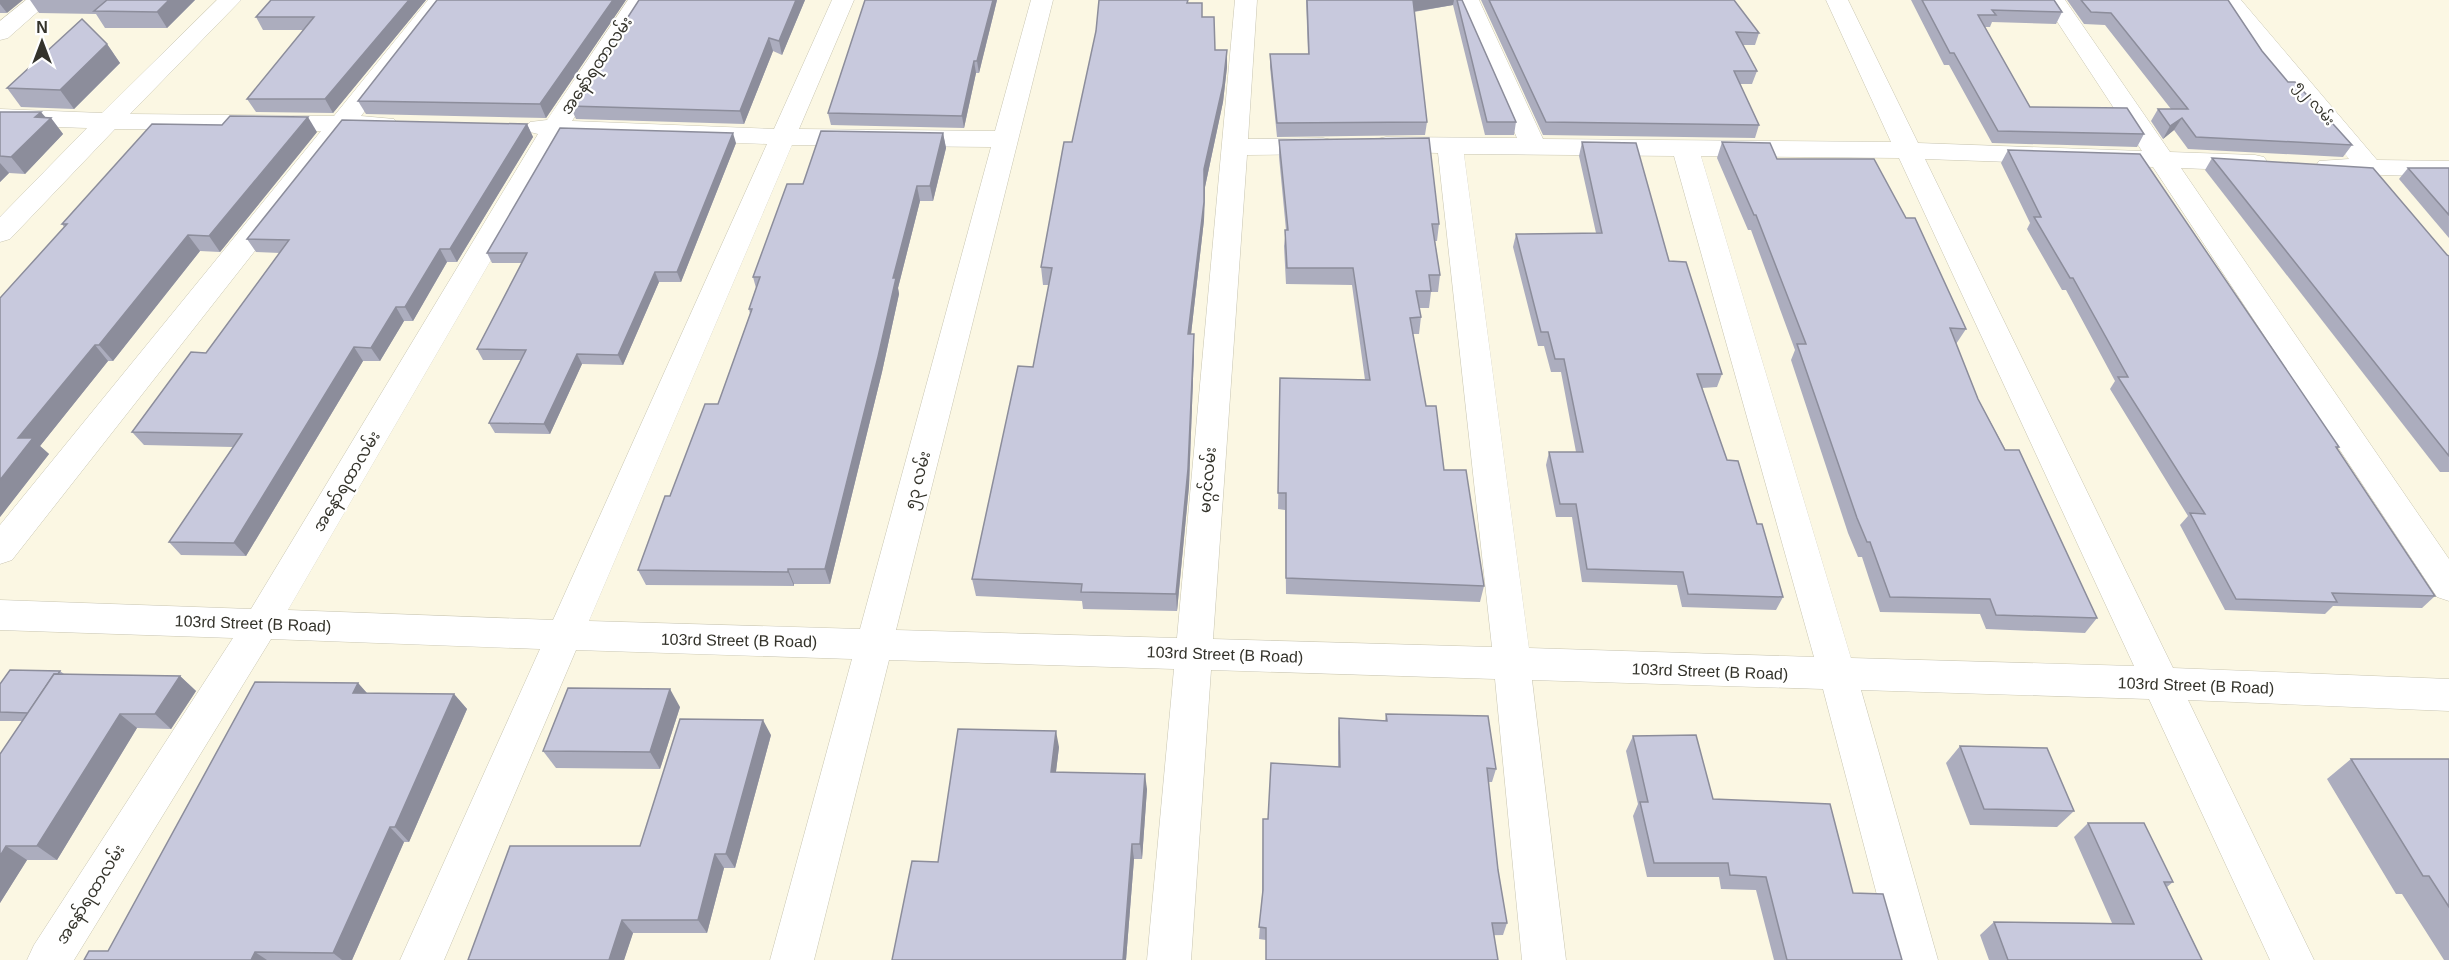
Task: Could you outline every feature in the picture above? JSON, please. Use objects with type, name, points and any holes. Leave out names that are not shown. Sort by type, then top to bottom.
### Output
[{"type":"street","points":[[0,33],[40,0]]},
{"type":"street","points":[[0,233],[108,121],[231,0]]},
{"type":"street","points":[[0,550],[440,0]]},
{"type":"street","name":"အနော်ရထာလမ်း","points":[[49,960],[262,623],[555,127],[639,0]]},
{"type":"street","points":[[422,960],[843,0]]},
{"type":"street","name":"၅၃ လမ်း","points":[[792,960],[1042,0]]},
{"type":"street","name":"မဂ္ဂင်လမ်း","points":[[1169,960],[1246,0]]},
{"type":"street","points":[[1468,0],[1533,145]]},
{"type":"street","points":[[1837,0],[1906,150],[2292,960]]},
{"type":"street","points":[[2054,0],[2449,587]]},
{"type":"street","name":"၅၂ လမ်း","points":[[2229,0],[2395,196]]},
{"type":"street","points":[[0,117],[108,121],[412,124]]},
{"type":"street","points":[[519,127],[783,137],[1006,139]]},
{"type":"street","points":[[1450,144],[1512,663],[1544,960]]},
{"type":"street","points":[[1234,147],[1450,144],[1906,150],[2161,157],[2371,170],[2449,169]]},
{"type":"street","points":[[1685,147],[1838,675],[1916,960]]},
{"type":"street","name":"103rd Street (B Road)","points":[[0,615],[565,635],[2161,683],[2449,695]]},
{"type":"building","points":[[107,0],[169,0],[157,12],[94,11]]},
{"type":"building","points":[[271,0],[409,0],[325,99],[247,99],[314,17],[256,17]]},
{"type":"building","points":[[437,0],[613,0],[540,104],[358,101]]},
{"type":"building","points":[[639,0],[796,0],[779,41],[769,38],[740,111],[570,106]]},
{"type":"building","points":[[865,0],[993,0],[977,61],[974,61],[962,116],[828,113]]},
{"type":"building","points":[[1099,0],[1188,0],[1187,3],[1202,3],[1202,17],[1214,17],[1215,50],[1227,50],[1223,85],[1204,169],[1204,202],[1188,334],[1194,334],[1188,469],[1176,594],[1081,592],[1082,584],[972,579],[1018,366],[1033,367],[1052,268],[1041,267],[1064,142],[1072,142],[1096,31]]},
{"type":"building","points":[[1307,0],[1413,0],[1427,122],[1277,123],[1270,54],[1309,54]]},
{"type":"building","points":[[1457,0],[1462,0],[1516,122],[1487,122]]},
{"type":"building","points":[[1489,0],[1734,0],[1759,33],[1736,32],[1757,71],[1734,71],[1759,125],[1546,122]]},
{"type":"building","points":[[1922,0],[2054,0],[2062,12],[1992,10],[1996,15],[1978,15],[2030,107],[2127,108],[2144,134],[1998,131],[1954,53],[1950,53]]},
{"type":"building","points":[[2081,0],[2228,0],[2262,51],[2288,82],[2295,82],[2352,145],[2196,137],[2182,118],[2170,126],[2158,109],[2188,109],[2111,13],[2091,12]]},
{"type":"building","points":[[82,19],[107,44],[60,90],[7,88]]},
{"type":"building","points":[[0,112],[41,112],[35,117],[51,118],[11,157],[0,156]]},
{"type":"building","points":[[230,116],[308,117],[209,236],[188,235],[99,345],[95,345],[18,438],[33,438],[0,480],[0,298],[67,224],[62,224],[152,124],[222,125]]},
{"type":"building","points":[[342,120],[527,124],[450,249],[440,249],[405,307],[396,307],[371,348],[354,347],[234,543],[169,542],[242,434],[132,432],[191,352],[206,353],[289,240],[247,239]]},
{"type":"building","points":[[560,128],[733,133],[677,272],[655,272],[618,355],[577,354],[544,424],[489,423],[526,350],[477,349],[527,253],[487,253]]},
{"type":"building","points":[[821,131],[943,133],[930,186],[917,186],[893,278],[896,278],[878,357],[825,569],[788,569],[788,572],[638,570],[665,496],[670,496],[705,404],[718,404],[752,309],[749,309],[760,277],[753,277],[787,184],[803,184]]},
{"type":"building","points":[[1429,138],[1439,224],[1432,224],[1440,275],[1429,275],[1431,291],[1416,291],[1421,317],[1410,318],[1426,406],[1436,406],[1444,470],[1466,470],[1484,586],[1286,578],[1286,493],[1278,493],[1280,378],[1370,380],[1353,268],[1287,268],[1285,230],[1288,230],[1279,140]]},
{"type":"building","points":[[1582,142],[1636,143],[1669,261],[1686,262],[1722,374],[1697,374],[1727,460],[1738,461],[1757,524],[1762,524],[1783,597],[1688,594],[1683,572],[1587,569],[1576,504],[1560,504],[1549,452],[1583,452],[1564,359],[1555,359],[1548,332],[1541,332],[1516,234],[1602,233]]},
{"type":"building","points":[[1722,142],[1770,143],[1777,159],[1874,159],[1906,218],[1915,218],[1966,329],[1950,328],[1978,399],[2005,450],[2019,450],[2097,618],[1996,615],[1990,599],[1890,597],[1870,542],[1867,542],[1857,518],[1797,344],[1806,344],[1756,215],[1754,215]]},
{"type":"building","points":[[2008,150],[2140,154],[2339,447],[2336,447],[2435,596],[2332,593],[2337,602],[2236,599],[2190,513],[2205,514],[2118,377],[2128,377],[2073,278],[2070,278],[2034,217],[2041,217]]},
{"type":"building","points":[[2212,158],[2373,168],[2449,256],[2449,456]]},
{"type":"building","points":[[2408,168],[2449,168],[2449,215]]},
{"type":"building","points":[[10,670],[60,671],[54,674],[28,713],[0,712],[0,684]]},
{"type":"building","points":[[54,674],[180,676],[155,714],[120,714],[37,846],[6,846],[0,856],[0,754]]},
{"type":"building","points":[[255,682],[358,683],[353,693],[454,694],[395,827],[390,827],[333,953],[255,952],[251,960],[84,960],[89,951],[108,951]]},
{"type":"building","points":[[568,688],[670,689],[650,752],[543,751]]},
{"type":"building","points":[[1386,714],[1488,716],[1496,769],[1487,768],[1498,870],[1507,923],[1492,923],[1498,960],[1266,960],[1266,928],[1259,927],[1263,890],[1263,819],[1268,819],[1271,763],[1340,767],[1339,718],[1387,721]]},
{"type":"building","points":[[680,719],[763,720],[726,854],[715,854],[698,920],[622,920],[609,960],[468,960],[510,846],[640,846]]},
{"type":"building","points":[[958,729],[1056,731],[1051,772],[1145,774],[1140,844],[1132,844],[1123,960],[892,960],[912,861],[938,862]]},
{"type":"building","points":[[1696,735],[1713,799],[1830,804],[1853,893],[1883,894],[1902,960],[1787,960],[1766,877],[1730,875],[1728,863],[1654,863],[1640,802],[1648,802],[1633,736]]},
{"type":"building","points":[[1960,746],[2047,748],[2074,811],[1984,809]]},
{"type":"building","points":[[2351,759],[2449,759],[2449,907],[2429,876],[2423,876]]},
{"type":"building","points":[[2088,823],[2144,823],[2173,882],[2164,882],[2202,960],[2008,960],[1994,922],[2134,924]]}]
